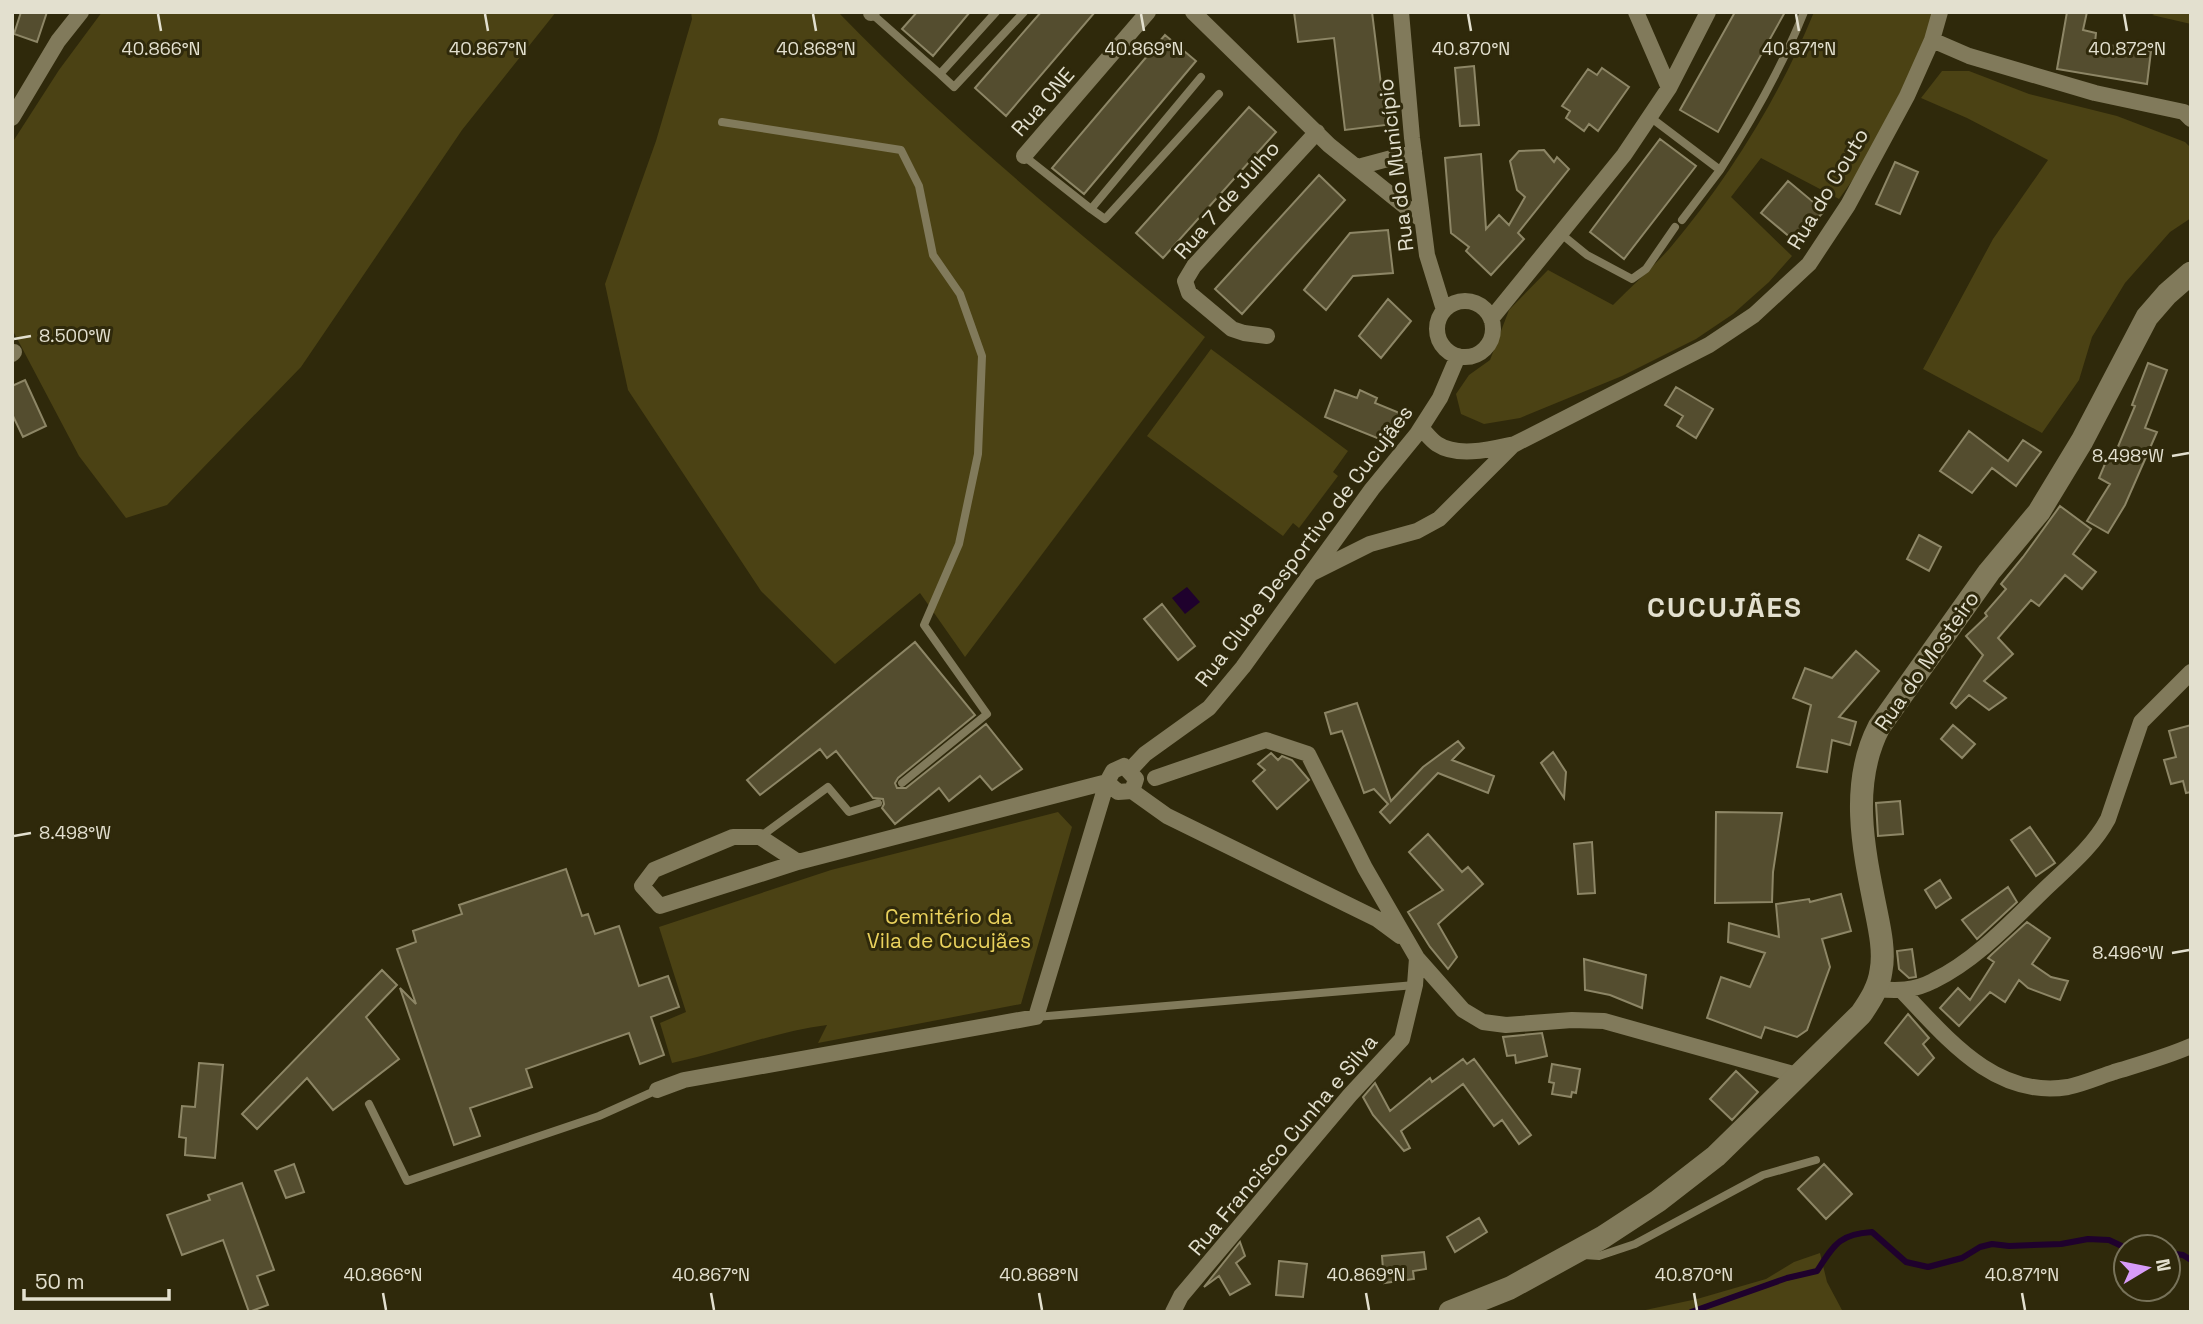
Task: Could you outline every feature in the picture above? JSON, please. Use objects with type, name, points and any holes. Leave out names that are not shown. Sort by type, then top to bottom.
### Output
[{"type":"main road","name":"Rua do Mosteiro","points":[[1450,1312],[1510,1288],[1574,1254],[1658,1201],[1716,1156],[1861,1014],[1876,989],[1882,969],[1880,932],[1863,847],[1861,794],[1868,748],[1879,727],[1989,572],[2039,512],[2082,441],[2147,317],[2167,294],[2191,273]]},
{"type":"street","points":[[12,118],[58,41],[81,12]]},
{"type":"street","name":"Rua CNE","points":[[1024,156],[1148,12]]},
{"type":"street","points":[[1194,12],[1329,145],[1422,219]]},
{"type":"street","name":"Rua do Município","points":[[1401,12],[1427,255],[1444,310]]},
{"type":"street","points":[[1636,12],[1669,88]]},
{"type":"street","points":[[1491,319],[1479,305],[1470,301],[1452,304],[1439,318],[1438,337],[1443,346],[1458,356],[1478,354],[1486,347],[1491,339],[1491,319],[1624,155],[1669,88],[1708,12]]},
{"type":"street","name":"Rua do Couto","points":[[1420,428],[1438,445],[1457,450],[1484,450],[1515,444],[1709,345],[1754,315],[1809,264],[1848,205],[1907,96],[1932,40],[1940,12]]},
{"type":"street","points":[[1932,40],[1969,57],[2095,93],[2184,112],[2191,119]]},
{"type":"street","name":"Rua 7 de Julho","points":[[1267,336],[1232,329],[1189,293],[1185,281],[1194,266],[1317,132]]},
{"type":"street","points":[[1358,167],[1414,152]]},
{"type":"street","name":"Rua Clube Desportivo de Cucujães","points":[[1129,770],[1145,754],[1209,708],[1243,667],[1420,428],[1440,398],[1458,356]]},
{"type":"street","name":"Rua do Couto","points":[[1310,574],[1370,544],[1417,531],[1439,519],[1515,444]]},
{"type":"street","points":[[1876,989],[1902,991],[1932,982],[1969,960],[2083,853],[2108,819],[2141,722],[2191,672]]},
{"type":"street","points":[[1155,778],[1265,740],[1308,754],[1365,868],[1417,958],[1463,1010],[1483,1021],[1506,1025],[1572,1020],[1604,1021],[1797,1075]]},
{"type":"street","points":[[657,1090],[684,1080],[1036,1017],[1107,782],[1113,771],[1124,766],[1129,770],[1136,779],[1132,791]]},
{"type":"street","points":[[1107,782],[1118,792],[1132,791],[1167,816],[1377,919],[1407,941]]},
{"type":"street","points":[[798,862],[760,837],[733,837],[654,870],[642,886],[660,906],[798,862],[1107,782]]},
{"type":"street","name":"Rua Francisco Cunha e Silva","points":[[1173,1312],[1181,1296],[1350,1095],[1402,1039],[1415,985],[1417,958]]},
{"type":"street","points":[[1902,991],[1944,1035],[1990,1073],[2012,1084],[2032,1088],[2068,1087],[2191,1046]]},
{"type":"lane","points":[[940,74],[996,12]]},
{"type":"lane","points":[[871,13],[954,87],[1024,12]]},
{"type":"lane","points":[[1682,220],[1720,170],[1744,132],[1775,76],[1804,12]]},
{"type":"lane","points":[[1091,209],[1201,77]]},
{"type":"lane","points":[[1024,156],[1105,219],[1219,94]]},
{"type":"lane","points":[[1650,117],[1720,170]]},
{"type":"lane","points":[[722,122],[901,150],[919,186],[933,255],[960,294],[982,356],[978,454],[962,531],[924,625],[987,714],[902,783]]},
{"type":"lane","points":[[1560,233],[1587,255],[1632,279],[1646,269],[1675,227]]},
{"type":"lane","points":[[760,837],[828,787],[849,812],[878,803]]},
{"type":"lane","points":[[1036,1017],[1415,985]]},
{"type":"lane","points":[[369,1104],[407,1181],[599,1116],[657,1090]]},
{"type":"lane","points":[[1574,1254],[1599,1256],[1634,1244],[1763,1175],[1816,1160]]},
{"type":"green space","points":[[102,12],[556,12],[462,130],[301,367],[167,505],[126,518],[79,456],[12,329],[12,143],[59,70]]},
{"type":"green space","points":[[691,12],[838,12],[881,56],[971,139],[1205,337],[965,657],[920,593],[835,664],[761,591],[628,390],[605,284],[656,141],[692,19]]},
{"type":"green space","points":[[1814,12],[1936,12],[1931,30],[1867,160],[1839,199],[1761,158],[1731,197],[1792,256],[1769,282],[1733,314],[1696,339],[1622,376],[1520,418],[1484,424],[1461,414],[1456,394],[1469,375],[1490,360],[1509,310],[1548,270],[1613,305],[1670,248],[1712,194],[1751,136],[1785,75]]},
{"type":"green space","points":[[2159,12],[2191,12],[2191,24],[2152,15]]},
{"type":"green space","points":[[1942,71],[1969,71],[2029,94],[2117,116],[2185,142],[2191,148],[2191,218],[2170,232],[2125,283],[2092,337],[2079,380],[2042,433],[1923,369],[1993,239],[2048,160],[1967,118],[1921,98]]},
{"type":"green space","points":[[1211,349],[1348,451],[1333,472],[1338,476],[1299,528],[1293,523],[1283,536],[1147,436]]},
{"type":"green space","name":"Cemitério da Vila de Cucujães","points":[[1058,812],[1072,827],[1021,1004],[818,1043],[827,1025],[807,1028],[672,1063],[660,1023],[686,1012],[659,927],[831,870]]},
{"type":"green space","points":[[1820,1253],[1827,1282],[1843,1312],[1636,1312],[1697,1299],[1766,1279],[1794,1262]]},
{"type":"shaded area","points":[[1187,587],[1200,602],[1185,614],[1172,598]]},
{"type":"building","points":[[21,12],[47,12],[37,42],[14,34]]},
{"type":"building","points":[[917,12],[970,12],[933,56],[902,29]]},
{"type":"building","points":[[1041,12],[1095,12],[1006,116],[975,88]]},
{"type":"building","points":[[1294,12],[1372,12],[1386,125],[1345,130],[1334,38],[1298,42]]},
{"type":"building","points":[[1735,12],[1785,12],[1718,132],[1680,110]]},
{"type":"building","points":[[2067,12],[2087,12],[2083,30],[2096,33],[2095,43],[2151,51],[2147,84],[2057,69]]},
{"type":"building","points":[[1165,35],[1196,61],[1084,194],[1052,168]]},
{"type":"building","points":[[1474,66],[1479,125],[1460,126],[1455,68]]},
{"type":"building","points":[[1602,68],[1629,87],[1598,131],[1589,124],[1584,131],[1566,118],[1570,111],[1562,106],[1588,69],[1597,75]]},
{"type":"building","points":[[1249,107],[1276,132],[1163,258],[1136,233]]},
{"type":"building","points":[[1660,139],[1696,166],[1624,259],[1590,232]]},
{"type":"building","points":[[1544,150],[1554,162],[1557,157],[1569,169],[1518,233],[1524,239],[1491,275],[1466,251],[1469,247],[1451,233],[1445,158],[1481,154],[1486,229],[1499,215],[1509,225],[1525,197],[1517,190],[1510,161],[1519,151]]},
{"type":"building","points":[[1895,162],[1918,172],[1900,214],[1876,204]]},
{"type":"building","points":[[1319,175],[1345,200],[1242,314],[1215,289]]},
{"type":"building","points":[[1788,181],[1824,211],[1797,243],[1761,213]]},
{"type":"building","points":[[1388,230],[1393,273],[1353,276],[1326,310],[1304,290],[1350,233]]},
{"type":"building","points":[[1388,299],[1411,321],[1381,358],[1359,336]]},
{"type":"building","points":[[2148,363],[2167,370],[2145,428],[2157,432],[2125,505],[2108,533],[2087,521],[2110,484],[2099,478],[2107,459],[2112,461],[2135,406],[2132,405]]},
{"type":"building","points":[[25,380],[46,426],[23,437],[12,414],[12,386]]},
{"type":"building","points":[[1676,387],[1713,409],[1696,438],[1677,426],[1683,416],[1665,405]]},
{"type":"building","points":[[1335,390],[1357,398],[1360,390],[1377,398],[1375,403],[1402,414],[1395,431],[1387,427],[1382,440],[1325,417]]},
{"type":"building","points":[[1969,431],[2008,461],[2023,440],[2041,452],[2016,486],[1992,468],[1972,493],[1940,471]]},
{"type":"building","points":[[2060,506],[2091,529],[2073,554],[2096,572],[2082,589],[2065,575],[2039,606],[2031,600],[1998,638],[2013,654],[1984,681],[2006,698],[1989,710],[1969,695],[1956,708],[1951,703],[1983,655],[1966,636],[1987,616],[1985,613],[2006,589],[2001,584]]},
{"type":"building","points":[[1919,535],[1941,547],[1929,571],[1907,559]]},
{"type":"building","points":[[1162,604],[1195,646],[1178,660],[1144,619]]},
{"type":"building","points":[[915,642],[975,715],[898,778],[895,783],[897,788],[906,788],[986,724],[1022,769],[992,790],[980,776],[949,801],[939,788],[895,824],[882,808],[883,799],[873,798],[836,751],[827,758],[820,749],[760,795],[747,780]]},
{"type":"building","points":[[1856,651],[1879,671],[1839,717],[1856,722],[1850,745],[1832,740],[1827,772],[1797,767],[1811,705],[1793,698],[1805,668],[1832,678]]},
{"type":"building","points":[[1357,703],[1391,801],[1423,767],[1458,741],[1464,748],[1452,760],[1494,776],[1488,793],[1438,773],[1390,823],[1380,812],[1388,804],[1374,789],[1364,793],[1342,731],[1331,734],[1325,713]]},
{"type":"building","points":[[1953,725],[1975,744],[1962,758],[1941,739]]},
{"type":"building","points":[[2191,725],[2191,792],[2186,793],[2183,781],[2171,784],[2164,760],[2176,757],[2169,731]]},
{"type":"building","points":[[1553,752],[1566,772],[1564,798],[1541,763]]},
{"type":"building","points":[[1271,753],[1278,760],[1282,756],[1292,760],[1309,780],[1277,809],[1253,781],[1265,770],[1258,764]]},
{"type":"building","points":[[1900,801],[1903,834],[1878,836],[1876,803]]},
{"type":"building","points":[[1716,812],[1782,813],[1773,872],[1772,902],[1715,903]]},
{"type":"building","points":[[2030,827],[2055,863],[2036,876],[2011,840]]},
{"type":"building","points":[[1428,834],[1462,872],[1468,867],[1483,884],[1438,924],[1457,957],[1448,969],[1408,912],[1443,890],[1409,852]]},
{"type":"building","points":[[1592,842],[1595,893],[1578,894],[1574,844]]},
{"type":"building","points":[[566,869],[582,916],[588,914],[595,934],[619,926],[639,986],[668,976],[679,1007],[651,1017],[664,1055],[640,1064],[629,1033],[526,1069],[532,1087],[470,1108],[480,1136],[454,1145],[400,988],[416,1004],[397,949],[416,942],[413,931],[462,914],[459,905]]},
{"type":"building","points":[[1940,880],[1951,898],[1936,908],[1925,890]]},
{"type":"building","points":[[2008,887],[2017,902],[1977,939],[1962,920]]},
{"type":"building","points":[[1841,894],[1851,931],[1822,939],[1830,967],[1807,1030],[1797,1037],[1765,1027],[1761,1038],[1707,1018],[1721,977],[1750,987],[1765,953],[1728,942],[1729,923],[1779,937],[1776,904],[1809,899],[1810,902]]},
{"type":"building","points":[[2027,922],[2050,938],[2032,964],[2051,977],[2068,981],[2060,1000],[2028,988],[2019,980],[2005,1002],[1990,992],[1959,1026],[1940,1008],[1958,988],[1970,1000],[1994,962],[1988,958]]},
{"type":"building","points":[[1912,949],[1916,977],[1909,978],[1899,969],[1897,951]]},
{"type":"building","points":[[1584,959],[1646,975],[1642,1008],[1610,995],[1585,990]]},
{"type":"building","points":[[382,970],[397,985],[366,1017],[399,1059],[333,1110],[307,1078],[257,1129],[242,1114]]},
{"type":"building","points":[[1908,1014],[1929,1038],[1923,1044],[1934,1058],[1918,1075],[1885,1043]]},
{"type":"building","points":[[1542,1033],[1547,1056],[1516,1063],[1515,1055],[1507,1056],[1503,1037]]},
{"type":"building","points":[[1463,1059],[1467,1064],[1474,1059],[1531,1135],[1519,1144],[1502,1120],[1494,1126],[1463,1084],[1401,1131],[1410,1148],[1404,1151],[1373,1115],[1363,1097],[1375,1083],[1390,1111],[1430,1078],[1432,1082]]},
{"type":"building","points":[[199,1063],[223,1065],[215,1158],[185,1155],[186,1138],[179,1137],[182,1106],[195,1107]]},
{"type":"building","points":[[1552,1064],[1580,1069],[1576,1093],[1572,1092],[1571,1097],[1552,1094],[1554,1083],[1549,1082]]},
{"type":"building","points":[[1736,1071],[1758,1092],[1732,1120],[1710,1099]]},
{"type":"building","points":[[294,1164],[304,1192],[286,1198],[275,1171]]},
{"type":"building","points":[[1824,1164],[1852,1194],[1826,1219],[1798,1189]]},
{"type":"building","points":[[242,1183],[274,1270],[257,1276],[268,1305],[249,1312],[223,1240],[182,1255],[167,1215],[210,1200],[208,1195]]},
{"type":"building","points":[[1479,1218],[1487,1232],[1455,1252],[1447,1237]]},
{"type":"building","points":[[1240,1242],[1245,1256],[1236,1263],[1250,1284],[1230,1295],[1219,1276],[1204,1287]]},
{"type":"building","points":[[1424,1252],[1426,1269],[1413,1271],[1414,1279],[1384,1283],[1382,1256]]},
{"type":"building","points":[[1279,1261],[1307,1264],[1303,1297],[1276,1295]]},
{"type":"waterway","points":[[1691,1312],[1787,1278],[1817,1271],[1838,1242],[1861,1233],[1872,1232],[1906,1262],[1928,1267],[1962,1258],[1980,1247],[1992,1244],[2061,1244],[2088,1239],[2112,1241]]},
{"type":"waterway","points":[[2182,1255],[2191,1260]]},
{"type":"district","name":"CUCUJÃES","points":[[1725,607]]}]
